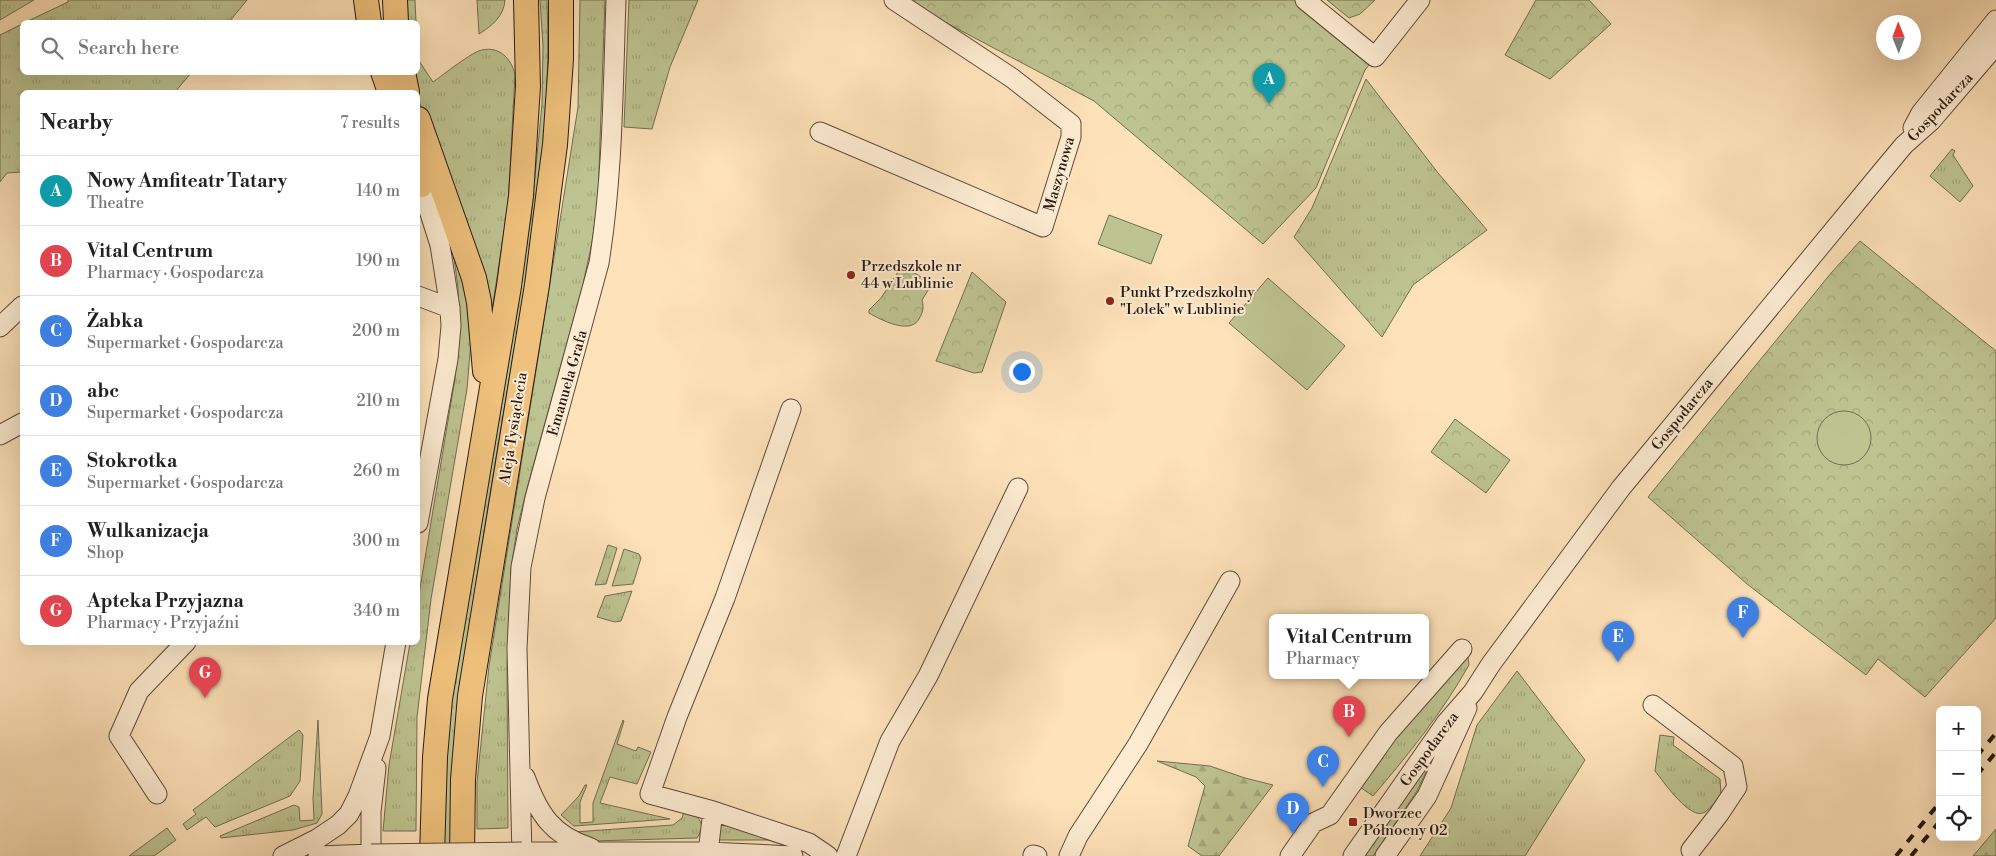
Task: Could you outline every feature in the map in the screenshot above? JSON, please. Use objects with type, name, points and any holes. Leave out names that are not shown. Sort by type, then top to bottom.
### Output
[{"type":"main road","points":[[366,0],[369,20]]},
{"type":"main road","points":[[395,0],[396,20]]},
{"type":"main road","name":"Aleja Tysiąclecia","points":[[432,856],[435,757],[440,699],[509,286],[521,196],[528,86],[526,0]]},
{"type":"main road","name":"Aleja Tysiąclecia","points":[[462,856],[464,770],[470,696],[537,285],[552,172],[561,59],[561,0]]},
{"type":"main road","points":[[387,75],[403,87]]},
{"type":"main road","points":[[420,125],[474,278],[479,302],[488,404]]},
{"type":"street","name":"Emanuela Grafa","points":[[522,854],[517,648],[521,567],[535,498],[588,305],[600,254],[612,140],[616,0]]},
{"type":"street","name":"Maszynowa","points":[[820,132],[1043,227],[1071,137],[1071,124],[1012,78],[894,0]]},
{"type":"street","points":[[1305,0],[1375,57],[1420,0]]},
{"type":"street","name":"Gospodarcza","points":[[1904,145],[1921,113],[1996,20]]},
{"type":"street","name":"Gospodarcza","points":[[1353,856],[1446,723],[1473,692],[1491,664],[1621,488],[1904,145],[1931,121],[1996,45]]},
{"type":"street","points":[[420,177],[440,245],[451,326],[448,360],[420,512]]},
{"type":"street","points":[[420,297],[450,308]]},
{"type":"street","points":[[0,327],[20,308]]},
{"type":"street","points":[[791,409],[725,598],[677,717],[650,794],[713,811],[809,843],[828,856]]},
{"type":"street","points":[[0,435],[20,424]]},
{"type":"street","points":[[846,856],[890,741],[928,676],[1018,488]]},
{"type":"street","points":[[1069,856],[1078,836],[1138,744],[1230,581]]},
{"type":"street","points":[[157,794],[119,736],[139,691],[183,645]]},
{"type":"street","points":[[371,855],[371,812],[380,736],[395,645]]},
{"type":"street","points":[[1290,856],[1313,824],[1330,815],[1388,733],[1462,650]]},
{"type":"street","name":"Gospodarcza","points":[[1385,856],[1427,796],[1473,692]]},
{"type":"street","points":[[1653,705],[1733,766],[1737,787],[1691,850]]},
{"type":"street","points":[[283,856],[317,840],[338,826],[349,814],[358,796],[380,736]]},
{"type":"street","points":[[520,764],[543,817],[551,826],[575,843],[601,852]]},
{"type":"street","points":[[708,852],[713,811]]},
{"type":"street","points":[[318,856],[601,852],[708,852],[793,856]]},
{"type":"green space","points":[[0,0],[34,0],[0,20]]},
{"type":"green space","points":[[68,0],[247,0],[231,20],[30,20],[68,2]]},
{"type":"green space","points":[[404,0],[415,0],[416,20],[406,20]]},
{"type":"green space","points":[[477,0],[505,0],[500,16],[479,34]]},
{"type":"green space","points":[[540,0],[547,0],[548,30],[547,89],[537,209],[486,517],[463,672],[454,763],[451,856],[444,856],[445,745],[451,684],[531,218],[542,104],[543,46]]},
{"type":"green space","points":[[580,0],[605,0],[598,198],[592,243],[582,288],[526,492],[517,529],[511,568],[507,668],[508,828],[477,829],[477,782],[489,666],[578,107]]},
{"type":"green space","points":[[629,0],[698,0],[670,67],[652,129],[624,127]]},
{"type":"green space","points":[[910,0],[1305,0],[1375,57],[1365,70],[1316,188],[1263,244],[1094,101],[937,18]]},
{"type":"green space","points":[[1327,0],[1375,0],[1360,14],[1349,18]]},
{"type":"green space","points":[[1536,0],[1589,0],[1611,24],[1550,79],[1505,55]]},
{"type":"green space","points":[[20,25],[20,75],[189,75],[177,90],[20,90],[20,172],[7,173],[0,182],[0,35]]},
{"type":"green space","points":[[488,49],[504,55],[511,63],[515,74],[508,206],[491,316],[420,104],[420,90],[417,90],[414,75],[420,75],[420,62],[433,82],[472,54]]},
{"type":"green space","points":[[1366,79],[1438,173],[1487,230],[1413,285],[1382,337],[1294,237],[1312,208]]},
{"type":"green space","points":[[1952,149],[1955,151],[1953,155],[1973,186],[1960,202],[1930,176]]},
{"type":"green space","points":[[1109,215],[1162,235],[1151,264],[1098,244]]},
{"type":"green space","points":[[1860,241],[1996,351],[1996,618],[1925,697],[1878,659],[1866,675],[1747,584],[1648,497],[1832,272]]},
{"type":"green space","points":[[452,244],[464,278],[472,329],[467,389],[431,599],[417,717],[416,831],[383,831],[389,765],[410,645],[420,645],[420,588],[455,379],[459,335],[458,287]]},
{"type":"green space","points":[[902,270],[918,275],[930,287],[922,300],[923,308],[919,319],[915,324],[909,326],[895,325],[869,313],[869,310],[881,298],[898,272]]},
{"type":"green space","points":[[972,272],[1006,302],[982,372],[974,373],[936,361]]},
{"type":"green space","points":[[1268,278],[1345,346],[1307,390],[1229,323]]},
{"type":"green space","points":[[1844,411],[1854,413],[1863,419],[1869,428],[1871,438],[1869,448],[1863,457],[1854,463],[1844,465],[1834,463],[1825,457],[1819,448],[1817,438],[1819,428],[1825,419],[1834,413]]},
{"type":"green space","points":[[1455,419],[1510,460],[1486,493],[1431,452]]},
{"type":"green space","points":[[608,545],[617,548],[606,584],[595,585]]},
{"type":"green space","points":[[624,549],[639,554],[641,558],[633,584],[612,586]]},
{"type":"green space","points":[[632,591],[621,621],[615,622],[597,617],[605,596]]},
{"type":"green space","points":[[1464,657],[1468,657],[1469,665],[1459,683],[1412,749],[1373,796],[1360,787],[1384,750]]},
{"type":"green space","points":[[1517,671],[1585,760],[1525,856],[1420,856],[1451,808],[1477,725]]},
{"type":"green space","points":[[318,720],[322,814],[317,823],[293,830],[221,838],[220,836],[294,805],[299,807],[300,821],[314,820],[313,798]]},
{"type":"green space","points":[[623,720],[617,744],[636,751],[638,747],[651,752],[637,784],[610,777],[600,803],[670,819],[574,826],[561,815],[579,796],[585,785],[587,785],[580,802],[580,823],[593,822],[593,803]]},
{"type":"green space","points":[[299,730],[303,735],[300,781],[290,796],[215,827],[206,817],[187,830],[183,824],[196,814],[193,810]]},
{"type":"green space","points":[[1660,735],[1674,737],[1673,745],[1720,779],[1721,795],[1705,812],[1699,814],[1685,806],[1655,771]]},
{"type":"green space","points":[[1434,755],[1417,791],[1373,856],[1365,856]]},
{"type":"green space","points":[[1157,761],[1210,766],[1273,785],[1219,856],[1202,856],[1188,846],[1205,786],[1196,777]]},
{"type":"green space","points":[[684,811],[695,815],[701,822],[702,830],[697,838],[593,841],[574,832],[673,825],[682,818]]},
{"type":"green space","points":[[722,820],[784,840],[719,840],[717,837]]},
{"type":"green space","points":[[167,828],[176,840],[154,856],[129,856]]},
{"type":"green space","points":[[1996,829],[1996,856],[1973,856]]},
{"type":"railway","points":[[1981,751],[1996,733]]},
{"type":"railway","points":[[1981,770],[1996,752]]},
{"type":"railway","points":[[1896,856],[1936,807]]},
{"type":"railway","points":[[1911,856],[1936,826]]},
{"type":"place","name":"Nowy Amfiteatr Tatary","points":[[1269,104]]},
{"type":"place","name":"Przedszkole nr 44 w Lublinie","points":[[851,275]]},
{"type":"place","name":"Punkt Przedszkolny \"Lolek\" w Lublinie","points":[[1110,301]]},
{"type":"place","name":"Wulkanizacja","points":[[1743,638]]},
{"type":"place","name":"Stokrotka","points":[[1618,662]]},
{"type":"place","name":"Apteka Przyjazna","points":[[205,698]]},
{"type":"place","name":"Vital Centrum","points":[[1349,737]]},
{"type":"place","name":"Żabka","points":[[1323,787]]},
{"type":"place","name":"Dworzec Północny 02","points":[[1353,822]]},
{"type":"place","name":"abc","points":[[1293,834]]}]
